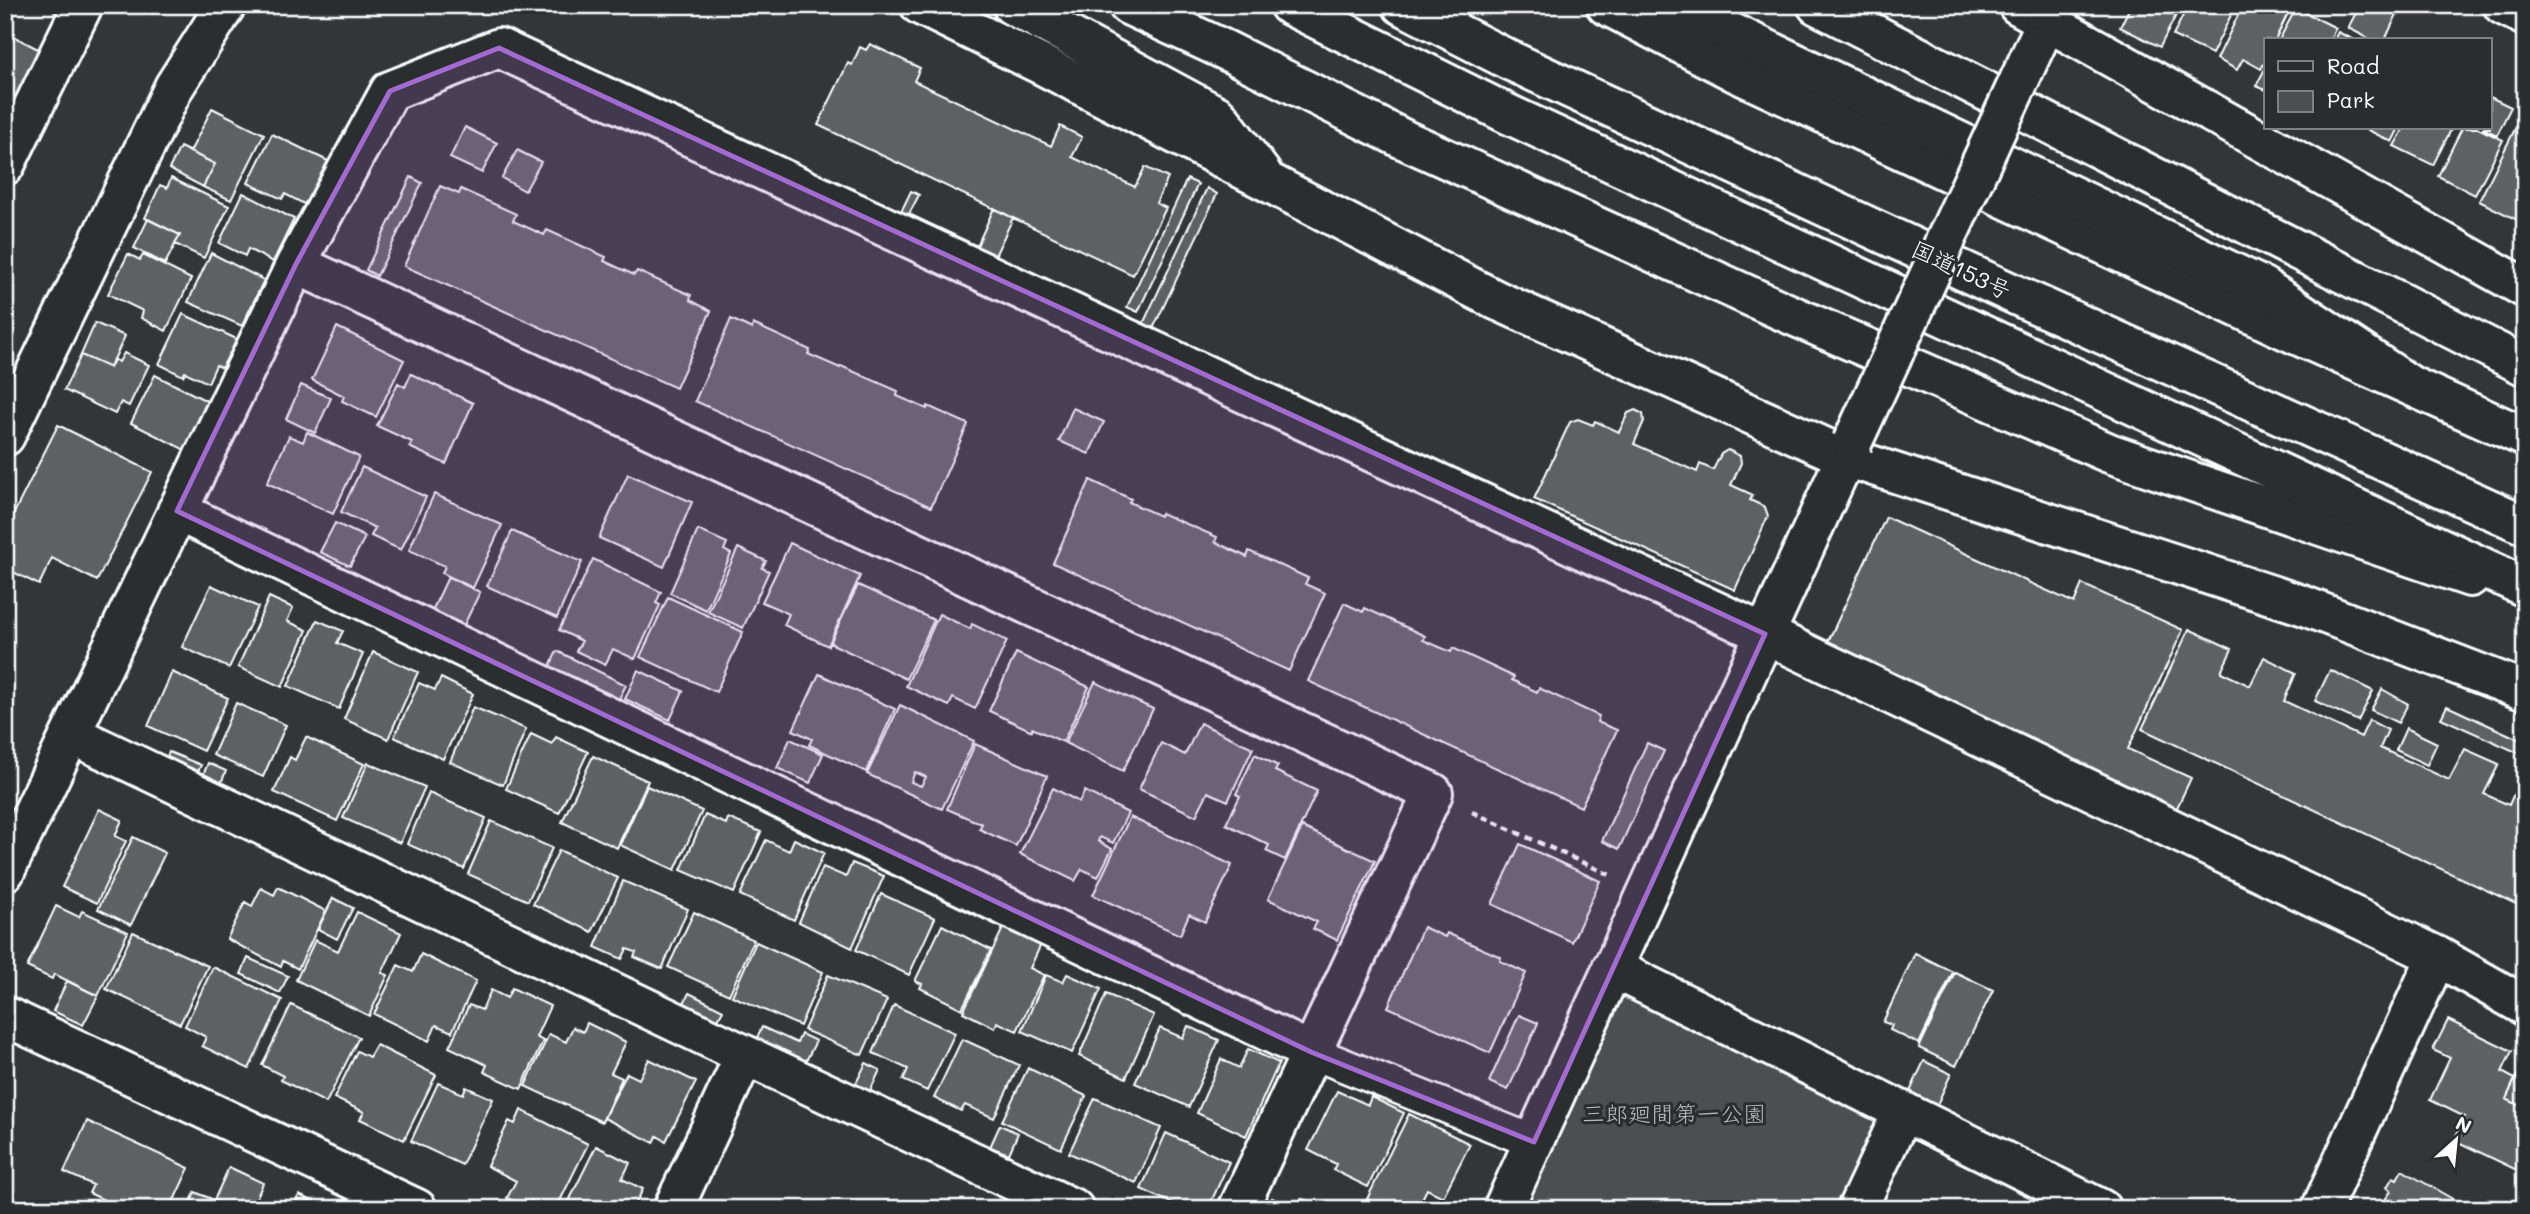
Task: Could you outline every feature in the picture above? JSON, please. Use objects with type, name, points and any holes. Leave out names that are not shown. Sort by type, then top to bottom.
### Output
[{"type":"main road","points":[[5,164],[83,5]]},
{"type":"main road","points":[[7,430],[174,87],[226,5]]},
{"type":"main road","points":[[919,5],[1044,66],[1496,300],[1849,450],[2302,605],[2525,691]]},
{"type":"main road","points":[[1012,5],[1218,116],[1270,184]]},
{"type":"main road","points":[[1128,5],[1405,139],[1787,313],[2109,453],[2525,595]]},
{"type":"main road","points":[[1289,5],[1508,114],[2525,587]]},
{"type":"main road","name":"国道153号","points":[[1402,5],[1509,60],[1993,285],[2525,525]]},
{"type":"main road","points":[[1606,5],[1735,72],[2272,323],[2525,437]]},
{"type":"main road","points":[[1674,5],[2263,287],[2408,384]]},
{"type":"main road","points":[[1817,5],[2525,366]]},
{"type":"main road","points":[[2503,5],[2525,16]]},
{"type":"main road","points":[[1503,1209],[1849,450],[2039,19],[2525,288]]},
{"type":"main road","points":[[5,871],[296,264],[390,91],[499,48],[1765,634],[2437,956],[2525,1006]]},
{"type":"main road","points":[[296,264],[1433,793],[1238,1209]]},
{"type":"main road","points":[[177,511],[1311,1052]]},
{"type":"main road","points":[[71,734],[1074,1209]]},
{"type":"main road","points":[[2321,1209],[2437,956]]},
{"type":"main road","points":[[1612,968],[2101,1209]]},
{"type":"main road","points":[[5,1016],[417,1209]]},
{"type":"main road","points":[[673,1209],[744,1055]]},
{"type":"main road","points":[[1857,1209],[1903,1111]]},
{"type":"street","points":[[1311,1052],[1534,1142]]},
{"type":"path","points":[[1433,793],[1647,892]]},
{"type":"highlighted area","points":[[499,48],[1765,634],[1534,1142],[1311,1052],[177,511],[296,264],[390,91]]},
{"type":"green space","name":"三郎廻間第一公園","points":[[1627,987],[1890,1113],[1844,1209],[1525,1209]]},
{"type":"building","points":[[2131,5],[2181,5],[2160,47],[2120,27]]},
{"type":"building","points":[[2188,5],[2236,5],[2212,54],[2173,36]]},
{"type":"building","points":[[2243,5],[2291,7],[2276,38],[2264,38],[2264,64],[2261,69],[2243,59],[2237,70],[2217,59]]},
{"type":"building","points":[[2360,5],[2384,5],[2398,12],[2386,38],[2368,38],[2348,28]]},
{"type":"building","points":[[2296,8],[2336,28],[2330,38],[2280,38]]},
{"type":"building","points":[[5,32],[42,51],[5,124]]},
{"type":"building","points":[[2338,32],[2350,38],[2335,38]]},
{"type":"building","points":[[870,44],[920,68],[914,81],[1051,146],[1060,126],[1082,137],[1072,157],[1135,187],[1145,167],[1168,178],[1156,203],[1166,208],[1133,275],[818,125],[848,63],[852,65],[860,47],[866,50]]},
{"type":"building","points":[[2264,71],[2264,89],[2256,86]]},
{"type":"building","points":[[2492,98],[2511,107],[2497,135],[2486,130],[2492,130]]},
{"type":"building","points":[[212,108],[264,134],[231,200],[203,187],[215,164],[190,152]]},
{"type":"building","points":[[2525,109],[2525,224],[2479,201]]},
{"type":"building","points":[[465,127],[497,143],[482,173],[450,158]]},
{"type":"building","points":[[2368,130],[2398,130],[2392,142]]},
{"type":"building","points":[[2403,130],[2451,130],[2433,165],[2394,146]]},
{"type":"building","points":[[2461,130],[2482,130],[2503,140],[2475,195],[2438,176]]},
{"type":"building","points":[[272,134],[328,161],[306,205],[285,194],[282,199],[248,183]]},
{"type":"building","points":[[180,147],[215,164],[203,187],[169,169]]},
{"type":"building","points":[[517,150],[541,162],[525,191],[502,178]]},
{"type":"building","points":[[411,177],[422,183],[377,276],[366,270]]},
{"type":"building","points":[[171,178],[229,206],[204,258],[175,244],[180,235],[145,218],[160,185],[167,188]]},
{"type":"building","points":[[1187,179],[1198,184],[1138,312],[1127,307]]},
{"type":"building","points":[[440,186],[459,194],[461,189],[516,214],[513,221],[544,235],[547,230],[606,257],[604,261],[634,275],[637,271],[691,295],[690,300],[711,311],[676,388],[404,266]]},
{"type":"building","points":[[1207,188],[1217,194],[1152,331],[1142,326]]},
{"type":"building","points":[[911,191],[919,195],[909,214],[977,246],[994,208],[1013,218],[992,262],[898,218]]},
{"type":"building","points":[[243,193],[294,219],[273,262],[248,249],[245,256],[219,243]]},
{"type":"building","points":[[148,219],[180,235],[165,264],[134,248]]},
{"type":"building","points":[[211,253],[264,280],[242,326],[188,302]]},
{"type":"building","points":[[128,254],[140,260],[143,255],[191,279],[166,331],[141,318],[143,311],[108,294]]},
{"type":"building","points":[[183,314],[243,342],[235,357],[229,354],[222,368],[216,365],[208,383],[185,372],[183,376],[159,364]]},
{"type":"building","points":[[731,319],[752,329],[753,324],[810,350],[808,354],[898,391],[897,396],[968,424],[931,507],[695,401]]},
{"type":"building","points":[[95,323],[125,336],[110,368],[81,355]]},
{"type":"building","points":[[337,327],[404,360],[376,417],[342,401],[344,396],[312,380]]},
{"type":"building","points":[[124,353],[149,365],[129,406],[121,402],[115,414],[64,390],[81,355],[110,368],[113,359],[119,362]]},
{"type":"building","points":[[411,374],[473,403],[446,464],[409,447],[412,442],[377,426],[398,383],[405,387]]},
{"type":"building","points":[[155,375],[209,402],[185,450],[131,423]]},
{"type":"building","points":[[301,385],[331,398],[315,433],[286,419]]},
{"type":"building","points":[[1073,408],[1104,422],[1089,454],[1059,441]]},
{"type":"building","points":[[1635,410],[1643,414],[1644,421],[1634,444],[1697,472],[1700,464],[1713,470],[1721,454],[1728,450],[1740,456],[1741,463],[1731,485],[1753,495],[1750,500],[1765,507],[1768,516],[1735,590],[1534,499],[1570,422],[1578,419],[1593,425],[1595,421],[1619,432],[1628,413]]},
{"type":"building","points":[[58,425],[152,472],[97,581],[52,558],[39,585],[5,568],[5,531]]},
{"type":"building","points":[[307,432],[359,457],[333,514],[267,483],[289,436],[303,442]]},
{"type":"building","points":[[362,467],[426,497],[401,550],[371,536],[375,528],[341,512]]},
{"type":"building","points":[[628,474],[692,502],[664,567],[599,538]]},
{"type":"building","points":[[1090,480],[1160,516],[1161,513],[1217,537],[1215,542],[1247,557],[1249,551],[1308,578],[1305,584],[1325,593],[1289,671],[1053,563]]},
{"type":"building","points":[[434,494],[502,525],[473,588],[442,573],[445,566],[409,550]]},
{"type":"building","points":[[1886,517],[2074,603],[2082,584],[2183,630],[2128,749],[2191,778],[2176,810],[1825,648]]},
{"type":"building","points":[[335,523],[365,537],[350,566],[320,552]]},
{"type":"building","points":[[698,530],[727,543],[724,550],[731,554],[706,610],[670,593]]},
{"type":"building","points":[[512,531],[582,562],[557,618],[487,586]]},
{"type":"building","points":[[790,543],[860,576],[828,646],[784,625],[789,614],[762,602]]},
{"type":"building","points":[[738,548],[766,561],[762,568],[769,571],[743,628],[708,612]]},
{"type":"building","points":[[593,559],[661,592],[656,603],[660,605],[635,659],[613,649],[605,665],[576,651],[582,641],[559,630]]},
{"type":"building","points":[[448,577],[480,592],[464,625],[432,611]]},
{"type":"building","points":[[211,585],[258,607],[229,668],[182,647]]},
{"type":"building","points":[[858,585],[934,620],[906,679],[830,643]]},
{"type":"building","points":[[269,597],[293,608],[287,621],[307,630],[282,687],[238,667]]},
{"type":"building","points":[[668,597],[743,632],[716,692],[640,657]]},
{"type":"building","points":[[1344,603],[1363,612],[1365,608],[1425,636],[1423,640],[1451,652],[1453,648],[1514,677],[1512,680],[1537,692],[1539,688],[1599,716],[1597,722],[1617,730],[1581,807],[1308,681]]},
{"type":"building","points":[[939,614],[970,629],[972,624],[1007,641],[975,709],[953,698],[949,706],[906,686]]},
{"type":"building","points":[[317,620],[343,631],[337,643],[363,654],[339,709],[288,686]]},
{"type":"building","points":[[2189,629],[2232,649],[2221,672],[2250,686],[2264,657],[2296,673],[2284,701],[2361,737],[2369,720],[2388,730],[2380,748],[2449,780],[2465,749],[2499,764],[2484,794],[2509,805],[2519,782],[2525,785],[2525,891],[2518,905],[2142,729]]},
{"type":"building","points":[[557,651],[626,685],[618,701],[549,668]]},
{"type":"building","points":[[373,652],[418,672],[388,739],[344,719]]},
{"type":"building","points":[[1016,653],[1089,687],[1063,742],[989,711]]},
{"type":"building","points":[[638,670],[683,691],[670,720],[625,699]]},
{"type":"building","points":[[2330,670],[2373,691],[2358,721],[2315,701]]},
{"type":"building","points":[[172,672],[228,698],[203,751],[148,726]]},
{"type":"building","points":[[819,674],[895,709],[866,772],[809,745],[812,739],[793,730]]},
{"type":"building","points":[[441,678],[473,694],[443,759],[394,737],[419,683],[435,690]]},
{"type":"building","points":[[1095,682],[1153,709],[1123,771],[1065,743]]},
{"type":"building","points":[[2382,689],[2408,704],[2398,723],[2371,710]]},
{"type":"building","points":[[236,703],[286,725],[263,777],[213,755]]},
{"type":"building","points":[[900,705],[974,741],[942,809],[867,774]],"holes":[[[915,772],[926,777],[921,786],[911,782]]]},
{"type":"building","points":[[2447,706],[2525,742],[2525,756],[2441,718]]},
{"type":"building","points":[[473,707],[526,729],[503,785],[450,762]]},
{"type":"building","points":[[1200,723],[1253,748],[1228,801],[1208,792],[1196,816],[1139,789],[1161,743],[1185,755]]},
{"type":"building","points":[[2406,728],[2437,743],[2427,765],[2396,750]]},
{"type":"building","points":[[531,734],[552,744],[556,737],[588,752],[559,813],[506,789]]},
{"type":"building","points":[[306,737],[364,764],[337,821],[274,792],[290,757],[295,760]]},
{"type":"building","points":[[790,739],[823,754],[810,783],[777,768]]},
{"type":"building","points":[[1647,743],[1664,751],[1619,849],[1602,841]]},
{"type":"building","points":[[975,744],[1047,776],[1016,846],[979,829],[982,824],[947,809]]},
{"type":"building","points":[[169,752],[201,765],[194,780],[163,766]]},
{"type":"building","points":[[1255,754],[1278,766],[1275,771],[1317,791],[1285,860],[1266,851],[1269,845],[1226,824],[1240,796],[1236,794]]},
{"type":"building","points":[[593,756],[648,781],[617,848],[562,822]]},
{"type":"building","points":[[208,763],[226,771],[219,788],[201,780]]},
{"type":"building","points":[[368,763],[425,787],[400,843],[343,818]]},
{"type":"building","points":[[647,786],[702,811],[675,870],[620,845]]},
{"type":"building","points":[[1053,788],[1079,802],[1085,791],[1128,813],[1113,843],[1100,837],[1098,841],[1112,849],[1098,877],[1082,869],[1075,881],[1020,854]]},
{"type":"building","points":[[429,793],[486,818],[464,869],[407,844]]},
{"type":"building","points":[[99,809],[122,820],[115,836],[126,841],[97,903],[62,887]]},
{"type":"building","points":[[705,815],[726,824],[728,818],[761,832],[734,893],[681,870]]},
{"type":"building","points":[[1130,817],[1232,865],[1205,922],[1189,914],[1180,935],[1093,895]]},
{"type":"building","points":[[491,821],[552,848],[528,901],[468,874]]},
{"type":"building","points":[[1302,827],[1375,861],[1337,940],[1313,929],[1317,922],[1268,899]]},
{"type":"building","points":[[133,837],[165,853],[131,925],[98,909]]},
{"type":"building","points":[[794,839],[824,853],[794,920],[740,895],[766,840],[789,851]]},
{"type":"building","points":[[1520,844],[1600,881],[1572,942],[1492,904]]},
{"type":"building","points":[[559,850],[618,878],[592,932],[533,904]]},
{"type":"building","points":[[852,863],[884,876],[852,948],[799,922],[823,867],[846,877]]},
{"type":"building","points":[[623,881],[688,909],[662,969],[634,957],[636,952],[627,949],[622,959],[595,947]]},
{"type":"building","points":[[278,887],[326,911],[298,969],[283,961],[281,967],[227,939],[245,902],[252,906],[261,888],[274,895]]},
{"type":"building","points":[[881,894],[935,918],[909,975],[856,950]]},
{"type":"building","points":[[333,898],[353,908],[337,939],[318,929]]},
{"type":"building","points":[[56,906],[79,917],[82,911],[128,932],[98,996],[54,974],[52,979],[27,967]]},
{"type":"building","points":[[357,912],[401,933],[382,973],[388,975],[369,1016],[296,980],[315,940],[338,951]]},
{"type":"building","points":[[694,912],[754,940],[729,995],[668,967]]},
{"type":"building","points":[[1005,924],[1042,942],[1030,968],[1044,975],[1017,1031],[997,1022],[995,1028],[963,1012]]},
{"type":"building","points":[[942,925],[991,950],[962,1009],[920,988],[922,984],[915,981]]},
{"type":"building","points":[[1423,927],[1445,937],[1447,933],[1501,957],[1500,961],[1526,973],[1490,1053],[1388,1007]]},
{"type":"building","points":[[133,932],[208,966],[180,1024],[106,989]]},
{"type":"building","points":[[756,942],[823,972],[800,1026],[732,996]]},
{"type":"building","points":[[1915,953],[1953,972],[1919,1044],[1890,1030],[1892,1025],[1883,1022]]},
{"type":"building","points":[[421,954],[476,981],[452,1032],[436,1025],[429,1041],[374,1014],[398,965],[413,972]]},
{"type":"building","points":[[248,958],[288,976],[280,993],[241,974]]},
{"type":"building","points":[[213,967],[282,1000],[249,1069],[202,1046],[206,1037],[185,1026]]},
{"type":"building","points":[[1955,972],[1993,990],[1956,1066],[1919,1048]]},
{"type":"building","points":[[1067,974],[1101,989],[1072,1053],[1022,1031],[1046,975],[1063,982]]},
{"type":"building","points":[[828,975],[887,1000],[862,1055],[804,1030]]},
{"type":"building","points":[[67,981],[98,996],[83,1025],[53,1011]]},
{"type":"building","points":[[512,988],[550,1006],[536,1037],[543,1041],[521,1089],[484,1072],[487,1065],[449,1047],[469,1005],[482,1010],[491,990],[507,998]]},
{"type":"building","points":[[689,993],[723,1010],[717,1021],[683,1005]]},
{"type":"building","points":[[1106,994],[1154,1015],[1126,1078],[1079,1056]]},
{"type":"building","points":[[291,1005],[359,1037],[326,1103],[281,1080],[283,1076],[262,1065]]},
{"type":"building","points":[[894,1005],[955,1033],[927,1091],[903,1080],[908,1069],[873,1053]]},
{"type":"building","points":[[1519,1015],[1538,1023],[1508,1090],[1489,1082]]},
{"type":"building","points":[[2448,1020],[2512,1051],[2502,1072],[2515,1079],[2506,1099],[2525,1108],[2525,1174],[2454,1140],[2465,1117],[2430,1100],[2450,1058],[2433,1050]]},
{"type":"building","points":[[587,1023],[626,1042],[611,1073],[622,1078],[602,1122],[525,1086],[549,1034],[566,1042],[573,1027],[583,1032]]},
{"type":"building","points":[[1188,1026],[1219,1040],[1189,1107],[1135,1083],[1160,1028],[1183,1038]]},
{"type":"building","points":[[762,1027],[797,1043],[801,1034],[816,1041],[805,1063],[756,1040]]},
{"type":"building","points":[[962,1039],[1019,1065],[994,1118],[965,1105],[961,1111],[934,1098]]},
{"type":"building","points":[[376,1045],[436,1075],[404,1140],[360,1119],[364,1112],[334,1098],[357,1051],[369,1057]]},
{"type":"building","points":[[1248,1049],[1279,1063],[1246,1136],[1197,1113],[1221,1059],[1239,1068]]},
{"type":"building","points":[[649,1059],[696,1082],[666,1141],[657,1136],[654,1143],[604,1118],[627,1073],[639,1079]]},
{"type":"building","points":[[1924,1061],[1951,1074],[1935,1109],[1908,1096]]},
{"type":"building","points":[[2525,1061],[2525,1108],[2506,1099]]},
{"type":"building","points":[[866,1063],[880,1070],[869,1093],[855,1085]]},
{"type":"building","points":[[1028,1068],[1086,1096],[1061,1149],[1002,1121]]},
{"type":"building","points":[[438,1083],[463,1094],[466,1087],[493,1099],[462,1165],[411,1141]]},
{"type":"building","points":[[1337,1091],[1368,1105],[1371,1097],[1404,1113],[1368,1187],[1333,1170],[1336,1164],[1308,1150]]},
{"type":"building","points":[[1095,1098],[1161,1128],[1136,1183],[1069,1153]]},
{"type":"building","points":[[521,1110],[588,1144],[556,1209],[547,1209],[531,1201],[527,1208],[507,1198],[516,1181],[487,1166],[509,1121],[515,1124]]},
{"type":"building","points":[[1409,1114],[1470,1144],[1443,1197],[1427,1189],[1417,1209],[1386,1209],[1367,1199]]},
{"type":"building","points":[[87,1121],[189,1168],[170,1209],[123,1209],[89,1193],[93,1185],[64,1172]]},
{"type":"building","points":[[1000,1125],[1018,1133],[1009,1154],[990,1147]]},
{"type":"building","points":[[1166,1133],[1229,1162],[1208,1209],[1184,1209],[1141,1189]]},
{"type":"building","points":[[596,1146],[630,1163],[622,1179],[643,1189],[636,1203],[643,1209],[565,1209]]},
{"type":"building","points":[[229,1167],[263,1183],[252,1209],[232,1209],[214,1200]]},
{"type":"building","points":[[2402,1170],[2458,1202],[2454,1209],[2395,1209],[2396,1207],[2385,1200],[2391,1191],[2387,1187],[2393,1177],[2397,1179]]},
{"type":"building","points":[[195,1192],[214,1200],[232,1209],[188,1209]]},
{"type":"building","points":[[299,1195],[327,1208],[327,1209],[292,1209]]},
{"type":"building","points":[[1272,1198],[1297,1209],[1267,1209]]},
{"type":"building","points":[[1302,1199],[1326,1209],[1298,1209]]}]
